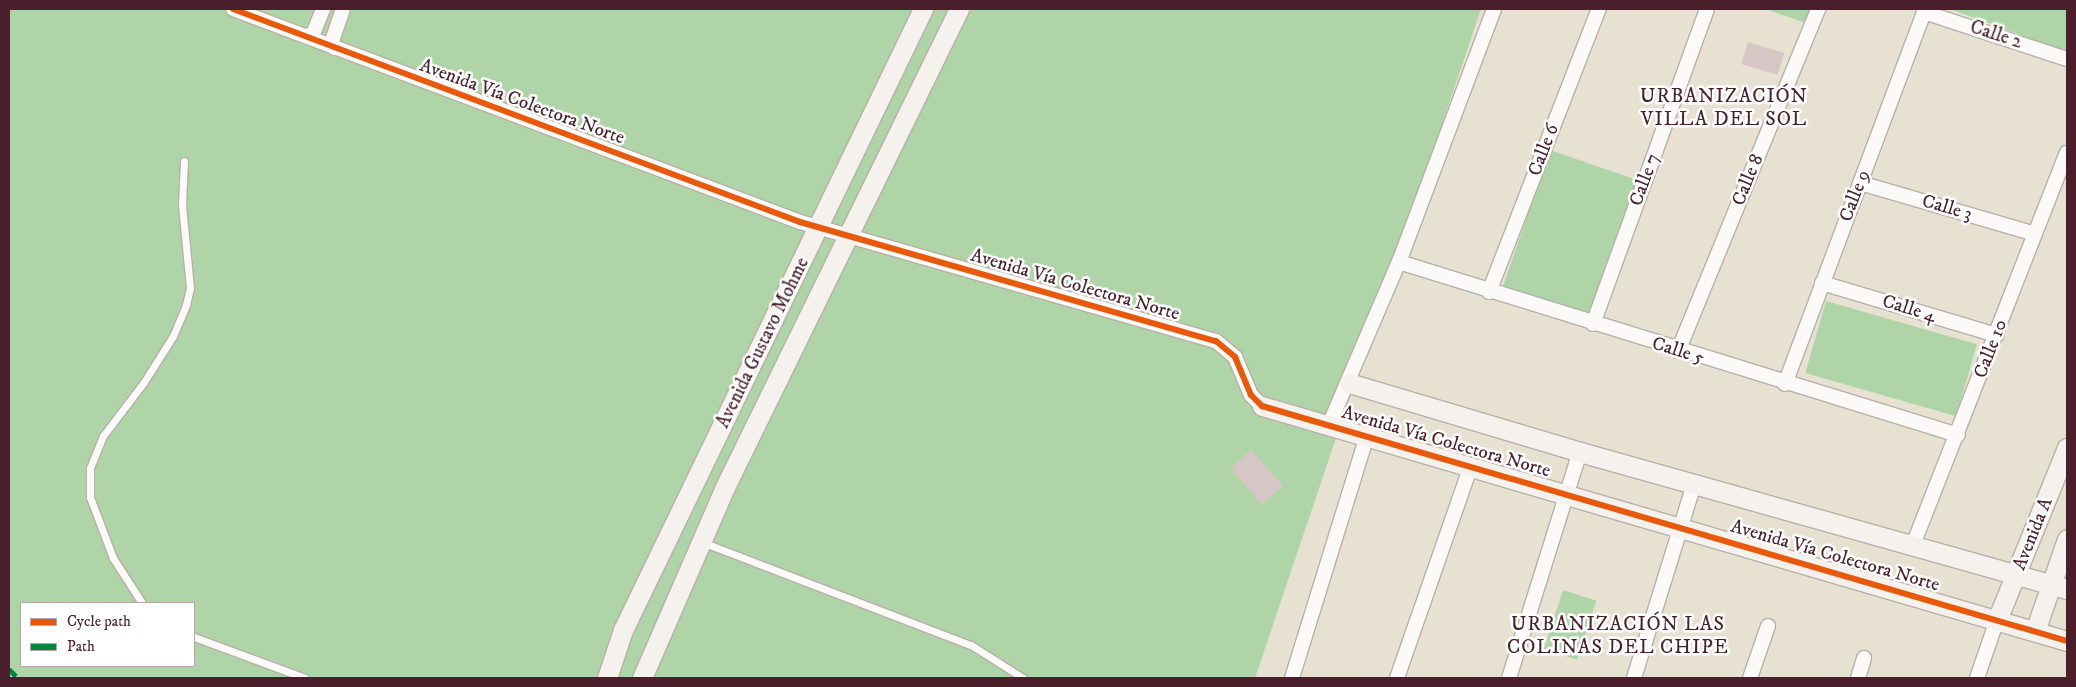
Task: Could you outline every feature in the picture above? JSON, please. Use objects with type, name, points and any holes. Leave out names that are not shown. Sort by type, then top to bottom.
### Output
[{"type":"street","name":"Avenida Vía Colectora Norte","points":[[233,9],[800,222],[1216,341],[1235,357],[1251,395],[1262,406],[1567,492],[2067,641]]},
{"type":"street","points":[[306,36],[313,34],[323,9]]},
{"type":"street","points":[[334,48],[332,41],[343,9]]},
{"type":"street","name":"Avenida Gustavo Mohme","points":[[607,678],[623,630],[923,9]]},
{"type":"street","name":"Avenida Gustavo Mohme","points":[[642,678],[701,542],[959,9]]},
{"type":"street","points":[[1329,425],[1349,383],[1399,262],[1494,9]]},
{"type":"street","name":"Calle 6","points":[[1489,292],[1599,9]]},
{"type":"street","name":"Calle 7","points":[[1593,324],[1707,9]]},
{"type":"street","name":"Calle 8","points":[[1678,351],[1818,9]]},
{"type":"street","name":"Calle 2","points":[[1925,10],[2067,58]]},
{"type":"street","name":"Calle 9","points":[[1785,384],[1925,10]]},
{"type":"street","name":"Calle 10","points":[[1914,545],[2067,152]]},
{"type":"street","name":"Calle 3","points":[[1860,183],[2035,234]]},
{"type":"street","name":"Calle 5","points":[[1399,262],[1678,351],[1958,436]]},
{"type":"street","name":"Calle 4","points":[[1822,283],[1996,335]]},
{"type":"street","name":"Avenida Vía Colectora Norte","points":[[1349,383],[1580,452],[2059,587]]},
{"type":"street","points":[[1292,678],[1367,436]]},
{"type":"street","name":"Avenida A","points":[[1997,620],[2017,575],[2067,448]]},
{"type":"street","points":[[1510,678],[1580,452]]},
{"type":"street","points":[[1398,678],[1471,466]]},
{"type":"street","points":[[1634,678],[1694,484]]},
{"type":"street","name":"Avenida A","points":[[2035,631],[2059,587],[2067,539]]},
{"type":"street","points":[[1977,678],[1997,620]]},
{"type":"street","points":[[1750,678],[1768,626]]},
{"type":"street","points":[[1858,678],[1864,658]]},
{"type":"lane","points":[[141,602],[113,558],[90,498],[90,468],[103,436],[149,374],[173,336],[186,305],[190,288],[182,205],[184,161]]},
{"type":"lane","points":[[701,542],[970,645],[1023,678]]},
{"type":"lane","points":[[195,637],[306,678]]},
{"type":"green space","points":[[9,9],[1481,9],[1255,678],[9,678]]},
{"type":"green space","points":[[1765,9],[1811,9],[1806,23]]},
{"type":"green space","points":[[1950,9],[2067,9],[2067,52]]},
{"type":"green space","points":[[1550,150],[1637,180],[1590,317],[1503,287]]},
{"type":"green space","points":[[1826,301],[1977,344],[1956,416],[1805,373]]},
{"type":"green space","points":[[1563,590],[1596,601],[1577,660],[1544,649]]},
{"type":"building","points":[[1748,42],[1784,53],[1778,75],[1741,64]]},
{"type":"building","points":[[1251,450],[1283,486],[1262,504],[1230,469]]},
{"type":"marked path","points":[[9,669],[18,678]]},
{"type":"cycle path","points":[[233,9],[800,222],[1216,341],[1235,357],[1251,395],[1262,406],[2067,641]]},
{"type":"district","name":"URBANIZACIÓN VILLA DEL SOL","points":[[1724,108]]},
{"type":"district","name":"URBANIZACIÓN LAS COLINAS DEL CHIPE","points":[[1618,636]]}]
